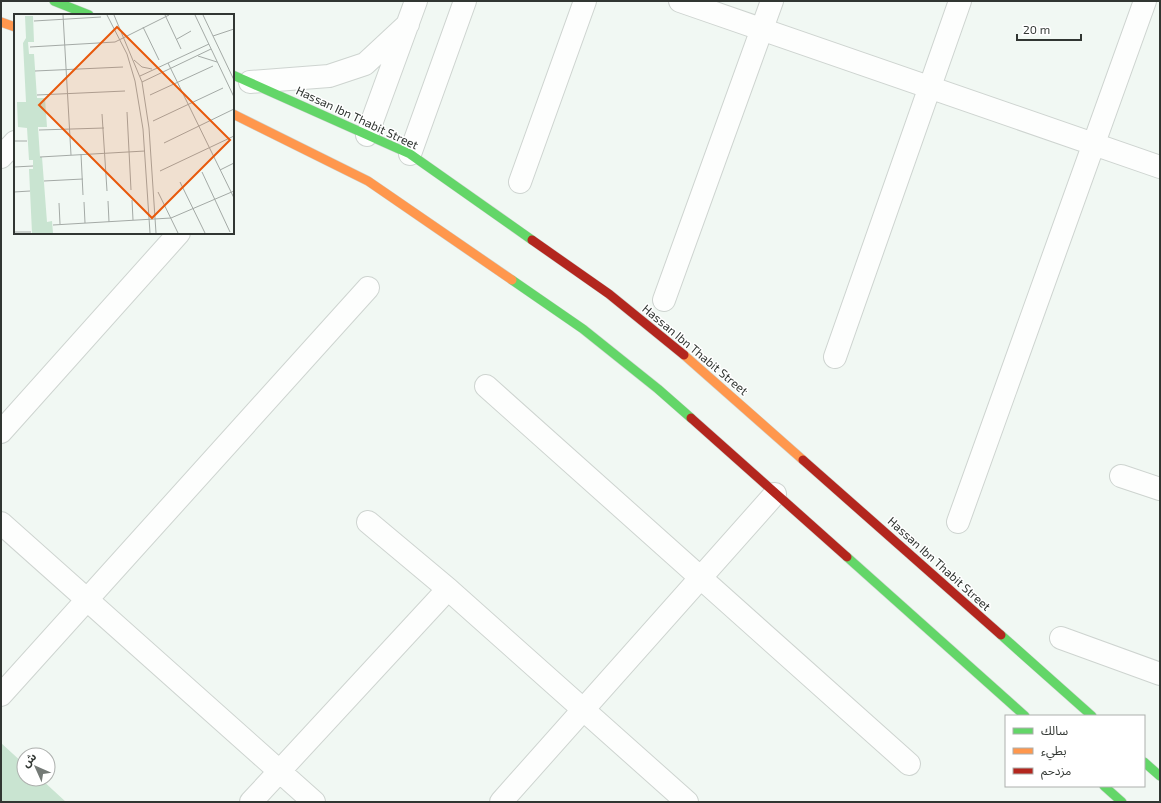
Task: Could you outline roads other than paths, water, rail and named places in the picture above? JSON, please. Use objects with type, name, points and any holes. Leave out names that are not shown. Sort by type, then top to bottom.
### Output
[{"type":"street","points":[[54,1],[85,11]]},
{"type":"street","points":[[367,135],[416,1]]},
{"type":"street","points":[[410,154],[465,1]]},
{"type":"street","points":[[520,182],[585,1]]},
{"type":"street","points":[[680,1],[1160,167]]},
{"type":"street","points":[[664,300],[772,1]]},
{"type":"street","points":[[835,357],[960,1]]},
{"type":"street","points":[[958,522],[1145,1]]},
{"type":"street","points":[[1,22],[14,27]]},
{"type":"street","points":[[241,79],[329,76],[365,64],[408,24]]},
{"type":"street","name":"Hassan Ibn Thabit Street","points":[[241,79],[410,154],[609,294],[679,351],[1091,715]]},
{"type":"street","points":[[234,114],[368,181],[583,329],[658,389],[1024,715]]},
{"type":"street","points":[[1,157],[14,143]]},
{"type":"street","points":[[1,432],[179,234]]},
{"type":"street","points":[[1,695],[368,288]]},
{"type":"street","points":[[486,386],[909,764]]},
{"type":"street","points":[[1121,476],[1160,489]]},
{"type":"street","points":[[501,802],[775,494]]},
{"type":"street","points":[[368,522],[448,589],[687,802]]},
{"type":"street","points":[[1,523],[314,802]]},
{"type":"street","points":[[251,802],[448,589]]},
{"type":"street","points":[[1061,638],[1160,674]]},
{"type":"street","points":[[1145,763],[1160,776]]},
{"type":"street","points":[[1105,787],[1122,802]]}]
